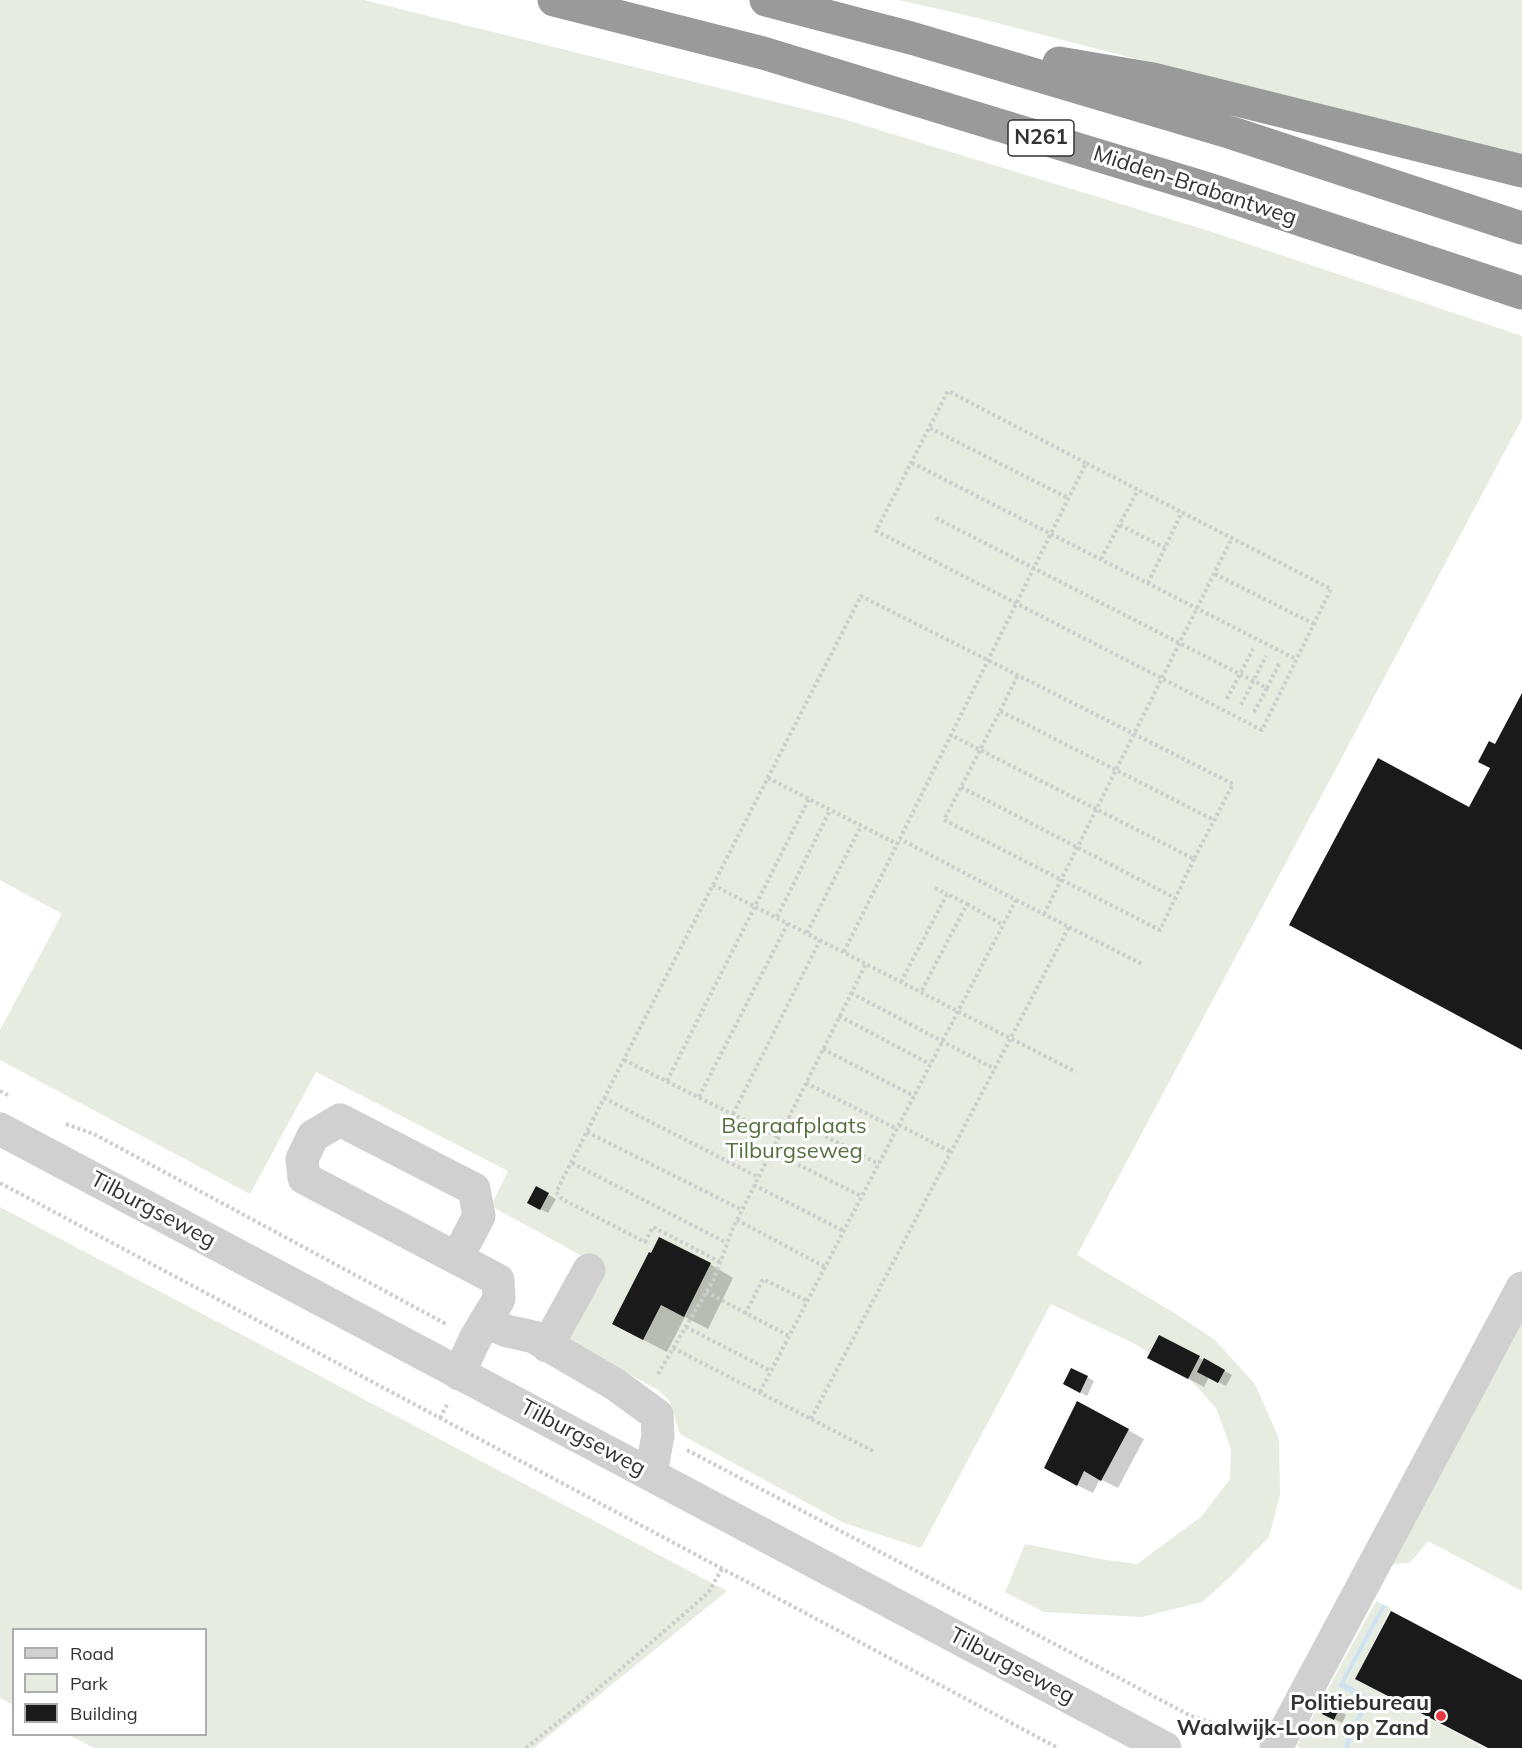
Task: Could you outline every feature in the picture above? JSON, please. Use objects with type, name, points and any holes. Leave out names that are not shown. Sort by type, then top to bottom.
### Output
[{"type":"highway","name":"Midden-Brabantweg","points":[[554,0],[763,53],[1205,188],[1522,293]]},
{"type":"highway","name":"N261","points":[[766,0],[911,38],[1232,133],[1522,228]]},
{"type":"highway","name":"N261","points":[[911,38],[1153,79],[1522,171]]},
{"type":"street","points":[[457,1258],[479,1216],[474,1189],[340,1120],[313,1136],[302,1159],[304,1178],[498,1280],[499,1299],[475,1340],[459,1374]]},
{"type":"street","name":"Tilburgseweg","points":[[0,1129],[1165,1748]]},
{"type":"street","points":[[547,1346],[589,1270]]},
{"type":"street","points":[[1276,1748],[1522,1288]]},
{"type":"street","points":[[485,1322],[507,1331],[534,1337],[616,1385],[657,1415],[658,1435],[651,1474]]},
{"type":"path","points":[[948,391],[1332,589],[1262,729],[876,531],[912,463],[948,391]]},
{"type":"path","points":[[930,428],[1068,498]]},
{"type":"path","points":[[912,463],[1296,659]]},
{"type":"path","points":[[844,952],[1086,463]]},
{"type":"path","points":[[1101,559],[1138,490]]},
{"type":"path","points":[[1148,583],[1182,512]]},
{"type":"path","points":[[936,518],[1267,688]]},
{"type":"path","points":[[1120,525],[1165,548]]},
{"type":"path","points":[[1044,914],[1232,538]]},
{"type":"path","points":[[1215,573],[1314,624]]},
{"type":"path","points":[[720,1262],[653,1227],[645,1242],[562,1199],[556,1192],[861,596],[1018,675],[1135,734],[1233,784],[1160,930],[944,820],[1018,675]]},
{"type":"path","points":[[1227,699],[1253,649]]},
{"type":"path","points":[[1241,705],[1266,656]]},
{"type":"path","points":[[1254,712],[1281,662]]},
{"type":"path","points":[[1000,711],[1214,820]]},
{"type":"path","points":[[951,735],[1194,860]]},
{"type":"path","points":[[768,778],[897,844]]},
{"type":"path","points":[[961,787],[1175,898]]},
{"type":"path","points":[[667,1081],[809,800]]},
{"type":"path","points":[[777,917],[830,810]]},
{"type":"path","points":[[807,933],[861,826]]},
{"type":"path","points":[[900,839],[1142,964]]},
{"type":"path","points":[[713,885],[1076,1072]]},
{"type":"path","points":[[935,888],[1003,925]]},
{"type":"path","points":[[901,982],[947,894]]},
{"type":"path","points":[[760,1392],[1016,900]]},
{"type":"path","points":[[921,992],[967,904]]},
{"type":"path","points":[[699,1097],[788,923]]},
{"type":"path","points":[[811,1419],[1070,927]]},
{"type":"path","points":[[733,1114],[820,940]]},
{"type":"path","points":[[640,1403],[714,1279],[737,1220],[866,964]]},
{"type":"path","points":[[851,993],[994,1069]]},
{"type":"path","points":[[840,1016],[930,1064]]},
{"type":"path","points":[[823,1048],[914,1096]]},
{"type":"path","points":[[624,1060],[778,1137]]},
{"type":"path","points":[[806,1083],[951,1152]]},
{"type":"path","points":[[604,1098],[758,1177]]},
{"type":"path","points":[[788,1117],[879,1164]]},
{"type":"path","points":[[587,1131],[742,1210]]},
{"type":"path","points":[[771,1151],[861,1196]]},
{"type":"path","points":[[572,1163],[728,1243]]},
{"type":"path","points":[[0,1183],[1058,1748]]},
{"type":"path","points":[[754,1185],[844,1231]]},
{"type":"path","points":[[737,1220],[825,1266]]},
{"type":"path","points":[[746,1314],[763,1279],[807,1301]]},
{"type":"path","points":[[706,1292],[789,1336]]},
{"type":"path","points":[[686,1326],[771,1371]]},
{"type":"path","points":[[673,1348],[875,1452]]},
{"type":"path","points":[[526,1748],[576,1708],[708,1593],[722,1569]]},
{"type":"green space","name":"Begraafplaats Tilburgseweg","points":[[0,0],[364,0],[840,118],[1209,231],[1522,336],[1522,419],[1077,1255],[1214,1339],[1255,1384],[1279,1439],[1280,1495],[1269,1537],[1202,1602],[1142,1617],[1044,1612],[1005,1592],[1025,1544],[1137,1564],[1202,1516],[1230,1479],[1231,1449],[1216,1408],[1187,1376],[1133,1343],[1051,1304],[921,1548],[844,1523],[680,1434],[669,1400],[658,1390],[565,1339],[602,1267],[491,1206],[508,1171],[316,1072],[250,1194],[0,1060],[0,1030],[62,914],[0,880]]},
{"type":"green space","points":[[899,0],[1522,0],[1522,159],[982,19]]},
{"type":"green space","points":[[0,1207],[727,1591],[534,1748],[94,1748],[71,1736],[207,1736],[207,1628],[12,1628],[12,1704],[0,1698]]},
{"type":"green space","points":[[1522,1316],[1522,1591],[1428,1541],[1410,1563],[1389,1564]]},
{"type":"green space","points":[[1376,1601],[1382,1604],[1338,1686],[1365,1702],[1348,1731],[1344,1748],[1300,1748],[1297,1746]]},
{"type":"green space","points":[[1386,1605],[1391,1608],[1355,1679],[1485,1748],[1349,1748],[1353,1733],[1372,1699],[1345,1684]]},
{"type":"water","points":[[1382,1604],[1386,1606],[1345,1683],[1372,1699],[1353,1733],[1349,1748],[1344,1748],[1348,1731],[1365,1702],[1338,1686]]},
{"type":"building","points":[[1522,693],[1522,1050],[1289,925],[1378,758],[1469,807],[1490,768],[1478,762],[1489,741],[1495,744]]},
{"type":"building","points":[[536,1186],[549,1193],[540,1210],[527,1203]]},
{"type":"building","points":[[659,1237],[711,1263],[684,1317],[661,1305],[643,1340],[612,1324]]},
{"type":"building","points":[[1159,1335],[1200,1356],[1188,1379],[1147,1358]]},
{"type":"building","points":[[1204,1358],[1225,1370],[1218,1383],[1197,1372]]},
{"type":"building","points":[[1071,1368],[1088,1376],[1080,1393],[1063,1384]]},
{"type":"building","points":[[1077,1401],[1129,1429],[1101,1481],[1084,1471],[1077,1486],[1044,1468]]},
{"type":"building","points":[[1391,1611],[1522,1680],[1522,1748],[1488,1748],[1355,1679]]},
{"type":"building","points":[[1328,1703],[1339,1709],[1334,1720],[1322,1714]]},
{"type":"place","name":"Politiebureau Waalwijk-Loon op Zand","points":[[1441,1716]]}]
